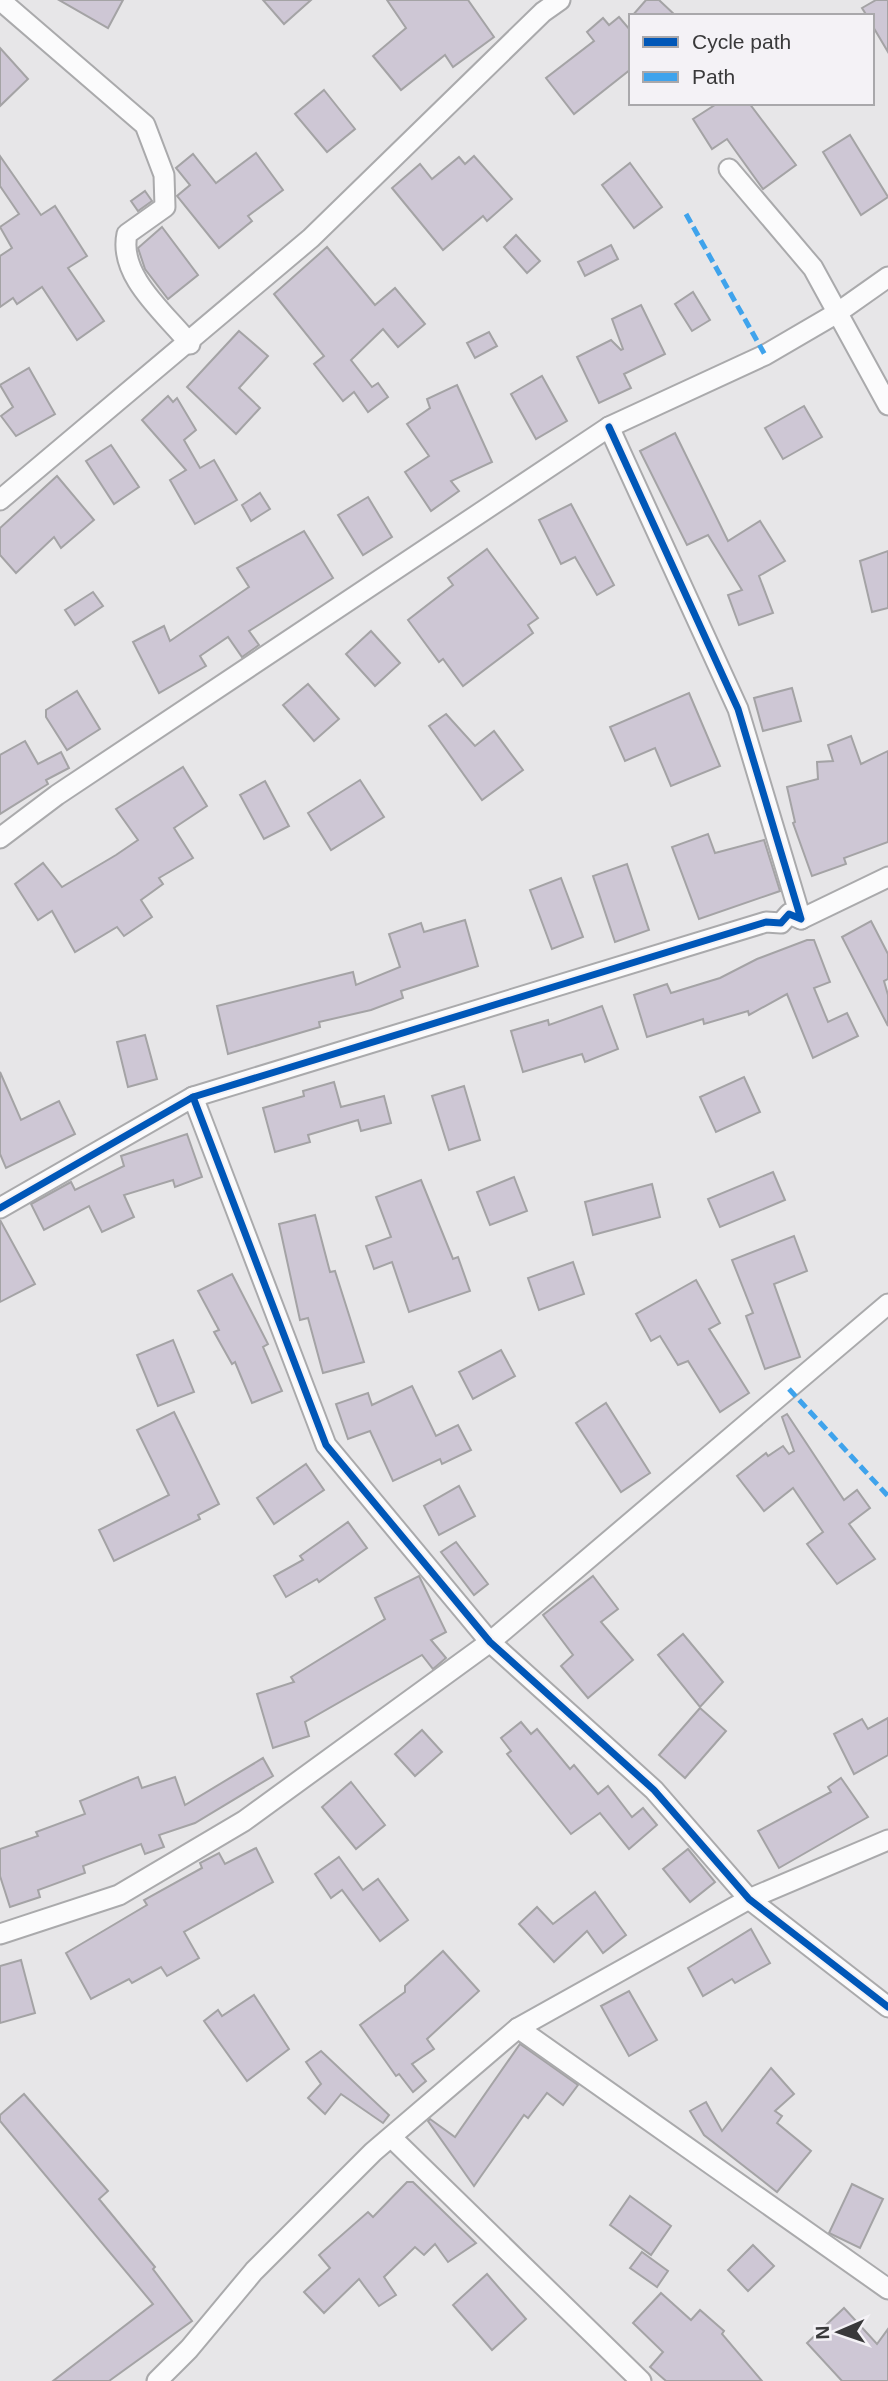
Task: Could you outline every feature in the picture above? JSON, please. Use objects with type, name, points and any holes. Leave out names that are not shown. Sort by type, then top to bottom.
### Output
[{"type":"street","points":[[0,0],[145,125],[164,175],[165,207],[127,234],[124,249],[130,271],[190,344]]},
{"type":"street","points":[[0,500],[190,344],[311,238],[539,6],[560,0]]},
{"type":"street","points":[[729,169],[813,268],[888,405]]},
{"type":"street","points":[[0,838],[57,796],[609,427],[765,355],[837,313],[888,277]]},
{"type":"street","points":[[609,427],[738,709],[802,919]]},
{"type":"street","points":[[0,1208],[193,1097],[766,922],[781,923],[789,914],[802,919],[888,877]]},
{"type":"street","points":[[193,1097],[327,1445],[490,1642],[654,1790],[749,1899],[888,2007]]},
{"type":"street","points":[[0,1934],[119,1895],[222,1835],[490,1642],[888,1304]]},
{"type":"street","points":[[166,2378],[254,2271],[391,2137],[518,2028],[749,1899],[888,1840]]},
{"type":"street","points":[[518,2028],[888,2289]]},
{"type":"street","points":[[391,2137],[641,2381]]},
{"type":"building","points":[[59,0],[123,0],[108,28]]},
{"type":"building","points":[[263,0],[311,0],[284,24]]},
{"type":"building","points":[[387,0],[468,0],[494,37],[453,67],[445,55],[401,90],[373,56],[406,28]]},
{"type":"building","points":[[646,0],[659,0],[674,14],[634,14]]},
{"type":"building","points":[[876,0],[888,0],[888,52],[874,28],[874,14],[866,14],[862,8]]},
{"type":"building","points":[[619,17],[629,29],[629,71],[574,114],[546,78],[594,41],[587,32],[603,18],[609,25]]},
{"type":"building","points":[[0,48],[28,79],[0,106]]},
{"type":"building","points":[[324,90],[355,129],[327,152],[295,114]]},
{"type":"building","points":[[715,105],[751,105],[796,165],[763,189],[727,139],[712,149],[693,119]]},
{"type":"building","points":[[850,135],[888,197],[861,215],[823,152]]},
{"type":"building","points":[[256,153],[283,190],[248,216],[252,221],[219,248],[177,196],[190,185],[176,168],[193,154],[216,183]]},
{"type":"building","points":[[0,156],[41,215],[55,206],[87,256],[68,268],[104,321],[77,340],[42,287],[17,304],[13,298],[0,307],[0,256],[12,248],[0,227],[19,214],[0,186]]},
{"type":"building","points":[[474,156],[512,199],[487,221],[483,216],[443,250],[392,188],[420,164],[432,179],[459,157],[465,164]]},
{"type":"building","points":[[630,163],[662,207],[634,228],[602,185]]},
{"type":"building","points":[[145,191],[152,201],[138,211],[131,201]]},
{"type":"building","points":[[162,227],[198,275],[168,299],[145,269],[138,248]]},
{"type":"building","points":[[516,235],[540,261],[527,273],[504,247]]},
{"type":"building","points":[[611,245],[618,259],[585,276],[578,262]]},
{"type":"building","points":[[327,247],[375,305],[395,288],[425,324],[398,347],[383,329],[351,360],[372,387],[378,383],[388,397],[368,412],[354,392],[343,401],[314,364],[324,356],[274,294]]},
{"type":"building","points":[[693,292],[710,320],[692,331],[675,304]]},
{"type":"building","points":[[641,305],[665,354],[624,374],[631,388],[599,403],[577,357],[611,340],[623,349],[612,319]]},
{"type":"building","points":[[239,331],[268,356],[239,388],[260,408],[236,434],[187,387]]},
{"type":"building","points":[[489,332],[497,346],[475,358],[467,343]]},
{"type":"building","points":[[29,368],[55,414],[16,436],[1,416],[13,407],[0,385]]},
{"type":"building","points":[[542,376],[567,421],[536,439],[511,394]]},
{"type":"building","points":[[457,385],[492,462],[451,481],[459,491],[431,511],[405,472],[429,456],[407,424],[430,408],[427,399]]},
{"type":"building","points":[[168,396],[173,402],[177,398],[196,430],[184,440],[200,468],[214,460],[237,500],[195,524],[170,480],[186,470],[142,420]]},
{"type":"building","points":[[804,406],[822,437],[783,459],[765,428]]},
{"type":"building","points":[[675,433],[728,541],[760,521],[785,561],[759,576],[773,613],[739,625],[728,595],[742,590],[708,535],[687,545],[640,451]]},
{"type":"building","points":[[111,445],[139,487],[114,504],[86,461]]},
{"type":"building","points":[[57,476],[94,520],[61,548],[54,537],[16,573],[0,555],[0,528]]},
{"type":"building","points":[[260,493],[270,509],[251,521],[242,505]]},
{"type":"building","points":[[368,497],[392,537],[363,555],[338,515]]},
{"type":"building","points":[[571,504],[614,585],[597,595],[575,557],[561,564],[539,520]]},
{"type":"building","points":[[304,531],[333,578],[249,631],[259,645],[242,657],[228,637],[200,656],[206,666],[159,693],[133,642],[164,626],[170,641],[249,587],[237,568]]},
{"type":"building","points":[[487,549],[538,618],[528,625],[533,633],[463,686],[443,659],[439,662],[408,620],[453,585],[448,578]]},
{"type":"building","points":[[888,551],[888,608],[872,612],[860,561]]},
{"type":"building","points":[[93,592],[103,606],[75,625],[65,610]]},
{"type":"building","points":[[371,631],[400,663],[375,686],[346,654]]},
{"type":"building","points":[[308,684],[339,719],[314,741],[283,705]]},
{"type":"building","points":[[792,688],[801,721],[763,731],[754,698]]},
{"type":"building","points":[[77,691],[100,729],[67,750],[46,717],[46,710]]},
{"type":"building","points":[[689,693],[720,766],[671,786],[655,748],[625,761],[610,727]]},
{"type":"building","points":[[446,714],[475,746],[494,731],[523,770],[482,800],[429,726]]},
{"type":"building","points":[[851,736],[861,764],[888,751],[888,842],[844,858],[846,864],[812,876],[793,823],[795,822],[787,787],[818,779],[817,762],[833,761],[828,745]]},
{"type":"building","points":[[25,741],[38,764],[61,752],[69,768],[46,780],[48,784],[0,814],[0,755]]},
{"type":"building","points":[[183,767],[207,806],[174,828],[193,858],[159,878],[163,884],[141,900],[152,917],[124,936],[117,927],[75,952],[52,911],[38,920],[15,884],[43,863],[62,887],[138,840],[116,809]]},
{"type":"building","points":[[360,780],[384,817],[331,850],[308,813]]},
{"type":"building","points":[[265,781],[289,826],[264,839],[240,795]]},
{"type":"building","points":[[708,834],[715,853],[764,840],[780,891],[699,919],[672,847]]},
{"type":"building","points":[[627,864],[649,930],[615,942],[593,876]]},
{"type":"building","points":[[561,878],[583,937],[552,949],[530,890]]},
{"type":"building","points":[[465,920],[478,966],[401,991],[403,998],[371,1010],[319,1022],[320,1027],[228,1054],[217,1006],[353,972],[356,985],[400,967],[389,934],[421,923],[424,932]]},
{"type":"building","points":[[871,921],[888,954],[888,979],[884,981],[888,995],[888,1026],[842,937]]},
{"type":"building","points":[[807,940],[814,940],[830,982],[814,988],[828,1022],[847,1013],[858,1036],[813,1058],[787,994],[749,1015],[748,1011],[704,1024],[703,1019],[647,1037],[634,995],[667,984],[671,993],[720,978],[757,959]]},
{"type":"building","points":[[602,1006],[618,1049],[585,1062],[582,1054],[523,1072],[511,1031],[548,1020],[549,1025]]},
{"type":"building","points":[[145,1035],[157,1079],[128,1087],[117,1042]]},
{"type":"building","points":[[0,1072],[21,1120],[59,1101],[75,1134],[6,1168],[0,1154]]},
{"type":"building","points":[[744,1077],[760,1112],[716,1132],[700,1097]]},
{"type":"building","points":[[334,1082],[341,1107],[384,1096],[391,1123],[361,1131],[358,1120],[308,1135],[310,1142],[275,1152],[263,1108],[304,1096],[303,1091]]},
{"type":"building","points":[[464,1086],[480,1140],[449,1150],[432,1096]]},
{"type":"building","points":[[187,1134],[202,1177],[175,1187],[173,1180],[124,1195],[134,1217],[102,1232],[89,1206],[44,1230],[31,1204],[71,1182],[75,1190],[124,1166],[121,1156]]},
{"type":"building","points":[[773,1172],[785,1200],[720,1227],[708,1199]]},
{"type":"building","points":[[514,1177],[527,1211],[490,1225],[477,1192]]},
{"type":"building","points":[[421,1180],[453,1259],[458,1257],[470,1291],[409,1312],[392,1262],[374,1269],[366,1246],[391,1237],[376,1197]]},
{"type":"building","points":[[652,1184],[660,1217],[593,1235],[585,1202]]},
{"type":"building","points":[[315,1215],[330,1272],[335,1271],[364,1362],[323,1373],[308,1318],[300,1320],[279,1224]]},
{"type":"building","points":[[0,1220],[35,1284],[0,1302]]},
{"type":"building","points":[[794,1236],[807,1271],[774,1284],[800,1357],[765,1369],[746,1316],[753,1313],[732,1260]]},
{"type":"building","points":[[573,1262],[584,1294],[539,1310],[528,1278]]},
{"type":"building","points":[[232,1274],[268,1344],[263,1347],[282,1391],[252,1403],[235,1362],[232,1364],[214,1332],[219,1330],[198,1291]]},
{"type":"building","points":[[696,1280],[720,1323],[709,1329],[749,1393],[720,1412],[688,1361],[678,1365],[660,1336],[651,1341],[636,1314]]},
{"type":"building","points":[[173,1340],[194,1392],[158,1406],[137,1355]]},
{"type":"building","points":[[501,1350],[515,1376],[473,1399],[459,1372]]},
{"type":"building","points":[[412,1386],[436,1436],[458,1425],[471,1450],[442,1464],[440,1459],[393,1481],[370,1431],[348,1439],[336,1404],[368,1393],[372,1405]]},
{"type":"building","points":[[606,1403],[650,1473],[621,1492],[576,1423]]},
{"type":"building","points":[[174,1412],[219,1504],[198,1515],[200,1519],[114,1561],[99,1530],[169,1495],[137,1430]]},
{"type":"building","points":[[787,1414],[844,1500],[857,1490],[870,1508],[849,1524],[875,1559],[837,1584],[807,1544],[823,1532],[793,1488],[764,1511],[737,1476],[766,1453],[768,1456],[783,1446],[789,1454],[794,1451],[782,1417]]},
{"type":"building","points":[[306,1464],[324,1490],[274,1524],[257,1498]]},
{"type":"building","points":[[459,1486],[475,1516],[439,1535],[424,1506]]},
{"type":"building","points":[[348,1522],[367,1548],[319,1582],[317,1579],[286,1597],[274,1576],[303,1560],[300,1556]]},
{"type":"building","points":[[456,1542],[488,1584],[474,1595],[441,1552]]},
{"type":"building","points":[[419,1576],[446,1632],[431,1640],[446,1658],[433,1669],[422,1655],[305,1722],[309,1736],[273,1748],[257,1694],[294,1682],[291,1677],[385,1619],[375,1598]]},
{"type":"building","points":[[593,1576],[618,1609],[601,1622],[633,1660],[588,1698],[561,1666],[573,1655],[543,1615]]},
{"type":"building","points":[[683,1634],[723,1682],[700,1707],[658,1655]]},
{"type":"building","points":[[700,1708],[726,1731],[685,1778],[659,1755]]},
{"type":"building","points":[[888,1718],[888,1755],[854,1774],[834,1734],[862,1719],[868,1729]]},
{"type":"building","points":[[521,1722],[531,1734],[537,1729],[570,1769],[574,1765],[598,1794],[608,1786],[632,1817],[643,1808],[657,1825],[629,1849],[600,1813],[571,1834],[507,1754],[511,1751],[501,1738]]},
{"type":"building","points":[[422,1730],[442,1752],[415,1776],[395,1754]]},
{"type":"building","points":[[263,1758],[273,1776],[195,1823],[159,1835],[164,1847],[145,1854],[141,1844],[83,1866],[85,1873],[38,1890],[40,1897],[10,1907],[0,1876],[0,1849],[38,1836],[36,1832],[85,1814],[80,1801],[138,1777],[142,1788],[175,1777],[185,1805]]},
{"type":"building","points":[[841,1778],[868,1817],[779,1868],[758,1831],[831,1792],[828,1787]]},
{"type":"building","points":[[351,1782],[385,1825],[356,1849],[322,1807]]},
{"type":"building","points":[[256,1848],[273,1882],[184,1932],[199,1958],[167,1976],[161,1967],[132,1983],[129,1979],[91,1999],[66,1953],[147,1905],[144,1900],[202,1868],[200,1863],[219,1853],[225,1864]]},
{"type":"building","points":[[688,1849],[715,1882],[690,1902],[663,1869]]},
{"type":"building","points":[[339,1857],[363,1890],[378,1879],[408,1920],[380,1941],[342,1890],[331,1898],[315,1874]]},
{"type":"building","points":[[595,1892],[626,1935],[603,1953],[587,1931],[554,1962],[519,1924],[537,1907],[553,1924]]},
{"type":"building","points":[[751,1929],[770,1963],[735,1983],[732,1979],[703,1996],[688,1968]]},
{"type":"building","points":[[443,1951],[479,1991],[427,2039],[434,2049],[412,2064],[426,2081],[413,2092],[399,2074],[396,2076],[360,2025],[405,1992],[405,1986]]},
{"type":"building","points":[[21,1960],[35,2013],[0,2023],[0,1966]]},
{"type":"building","points":[[629,1991],[657,2040],[629,2056],[601,2006]]},
{"type":"building","points":[[254,1995],[289,2049],[247,2081],[204,2021],[218,2010],[222,2016]]},
{"type":"building","points":[[520,2044],[578,2085],[563,2105],[547,2093],[528,2118],[524,2115],[474,2186],[428,2121],[430,2119],[455,2137]]},
{"type":"building","points":[[321,2051],[389,2115],[383,2123],[341,2094],[325,2114],[308,2098],[321,2084],[306,2062]]},
{"type":"building","points":[[771,2068],[794,2094],[775,2111],[782,2116],[777,2123],[811,2151],[777,2192],[704,2135],[690,2111],[706,2102],[722,2131]]},
{"type":"building","points":[[24,2094],[108,2191],[99,2199],[155,2267],[153,2269],[192,2321],[109,2381],[53,2381],[153,2304],[0,2121],[0,2115]]},
{"type":"building","points":[[407,2182],[413,2182],[476,2243],[448,2262],[435,2244],[424,2255],[415,2247],[384,2277],[396,2295],[379,2306],[359,2279],[324,2313],[304,2292],[330,2268],[319,2255],[368,2212],[373,2217]]},
{"type":"building","points":[[852,2184],[883,2199],[860,2248],[829,2233]]},
{"type":"building","points":[[630,2196],[671,2226],[651,2255],[610,2225]]},
{"type":"building","points":[[753,2245],[774,2266],[748,2291],[728,2270]]},
{"type":"building","points":[[642,2252],[668,2271],[657,2287],[630,2268]]},
{"type":"building","points":[[487,2274],[526,2319],[492,2350],[453,2305]]},
{"type":"building","points":[[661,2293],[691,2320],[700,2310],[724,2331],[722,2334],[762,2381],[666,2381],[650,2367],[663,2352],[633,2323]]},
{"type":"building","points":[[844,2308],[877,2344],[888,2329],[888,2381],[842,2381],[807,2343]]},
{"type":"marked path","points":[[686,214],[765,355]]},
{"type":"marked path","points":[[789,1389],[888,1496]]},
{"type":"cycle path","points":[[0,1208],[193,1097],[766,922],[781,923],[789,914],[801,919],[738,709],[609,427]]},
{"type":"cycle path","points":[[193,1097],[326,1445],[490,1642],[654,1790],[749,1899],[888,2007]]}]
